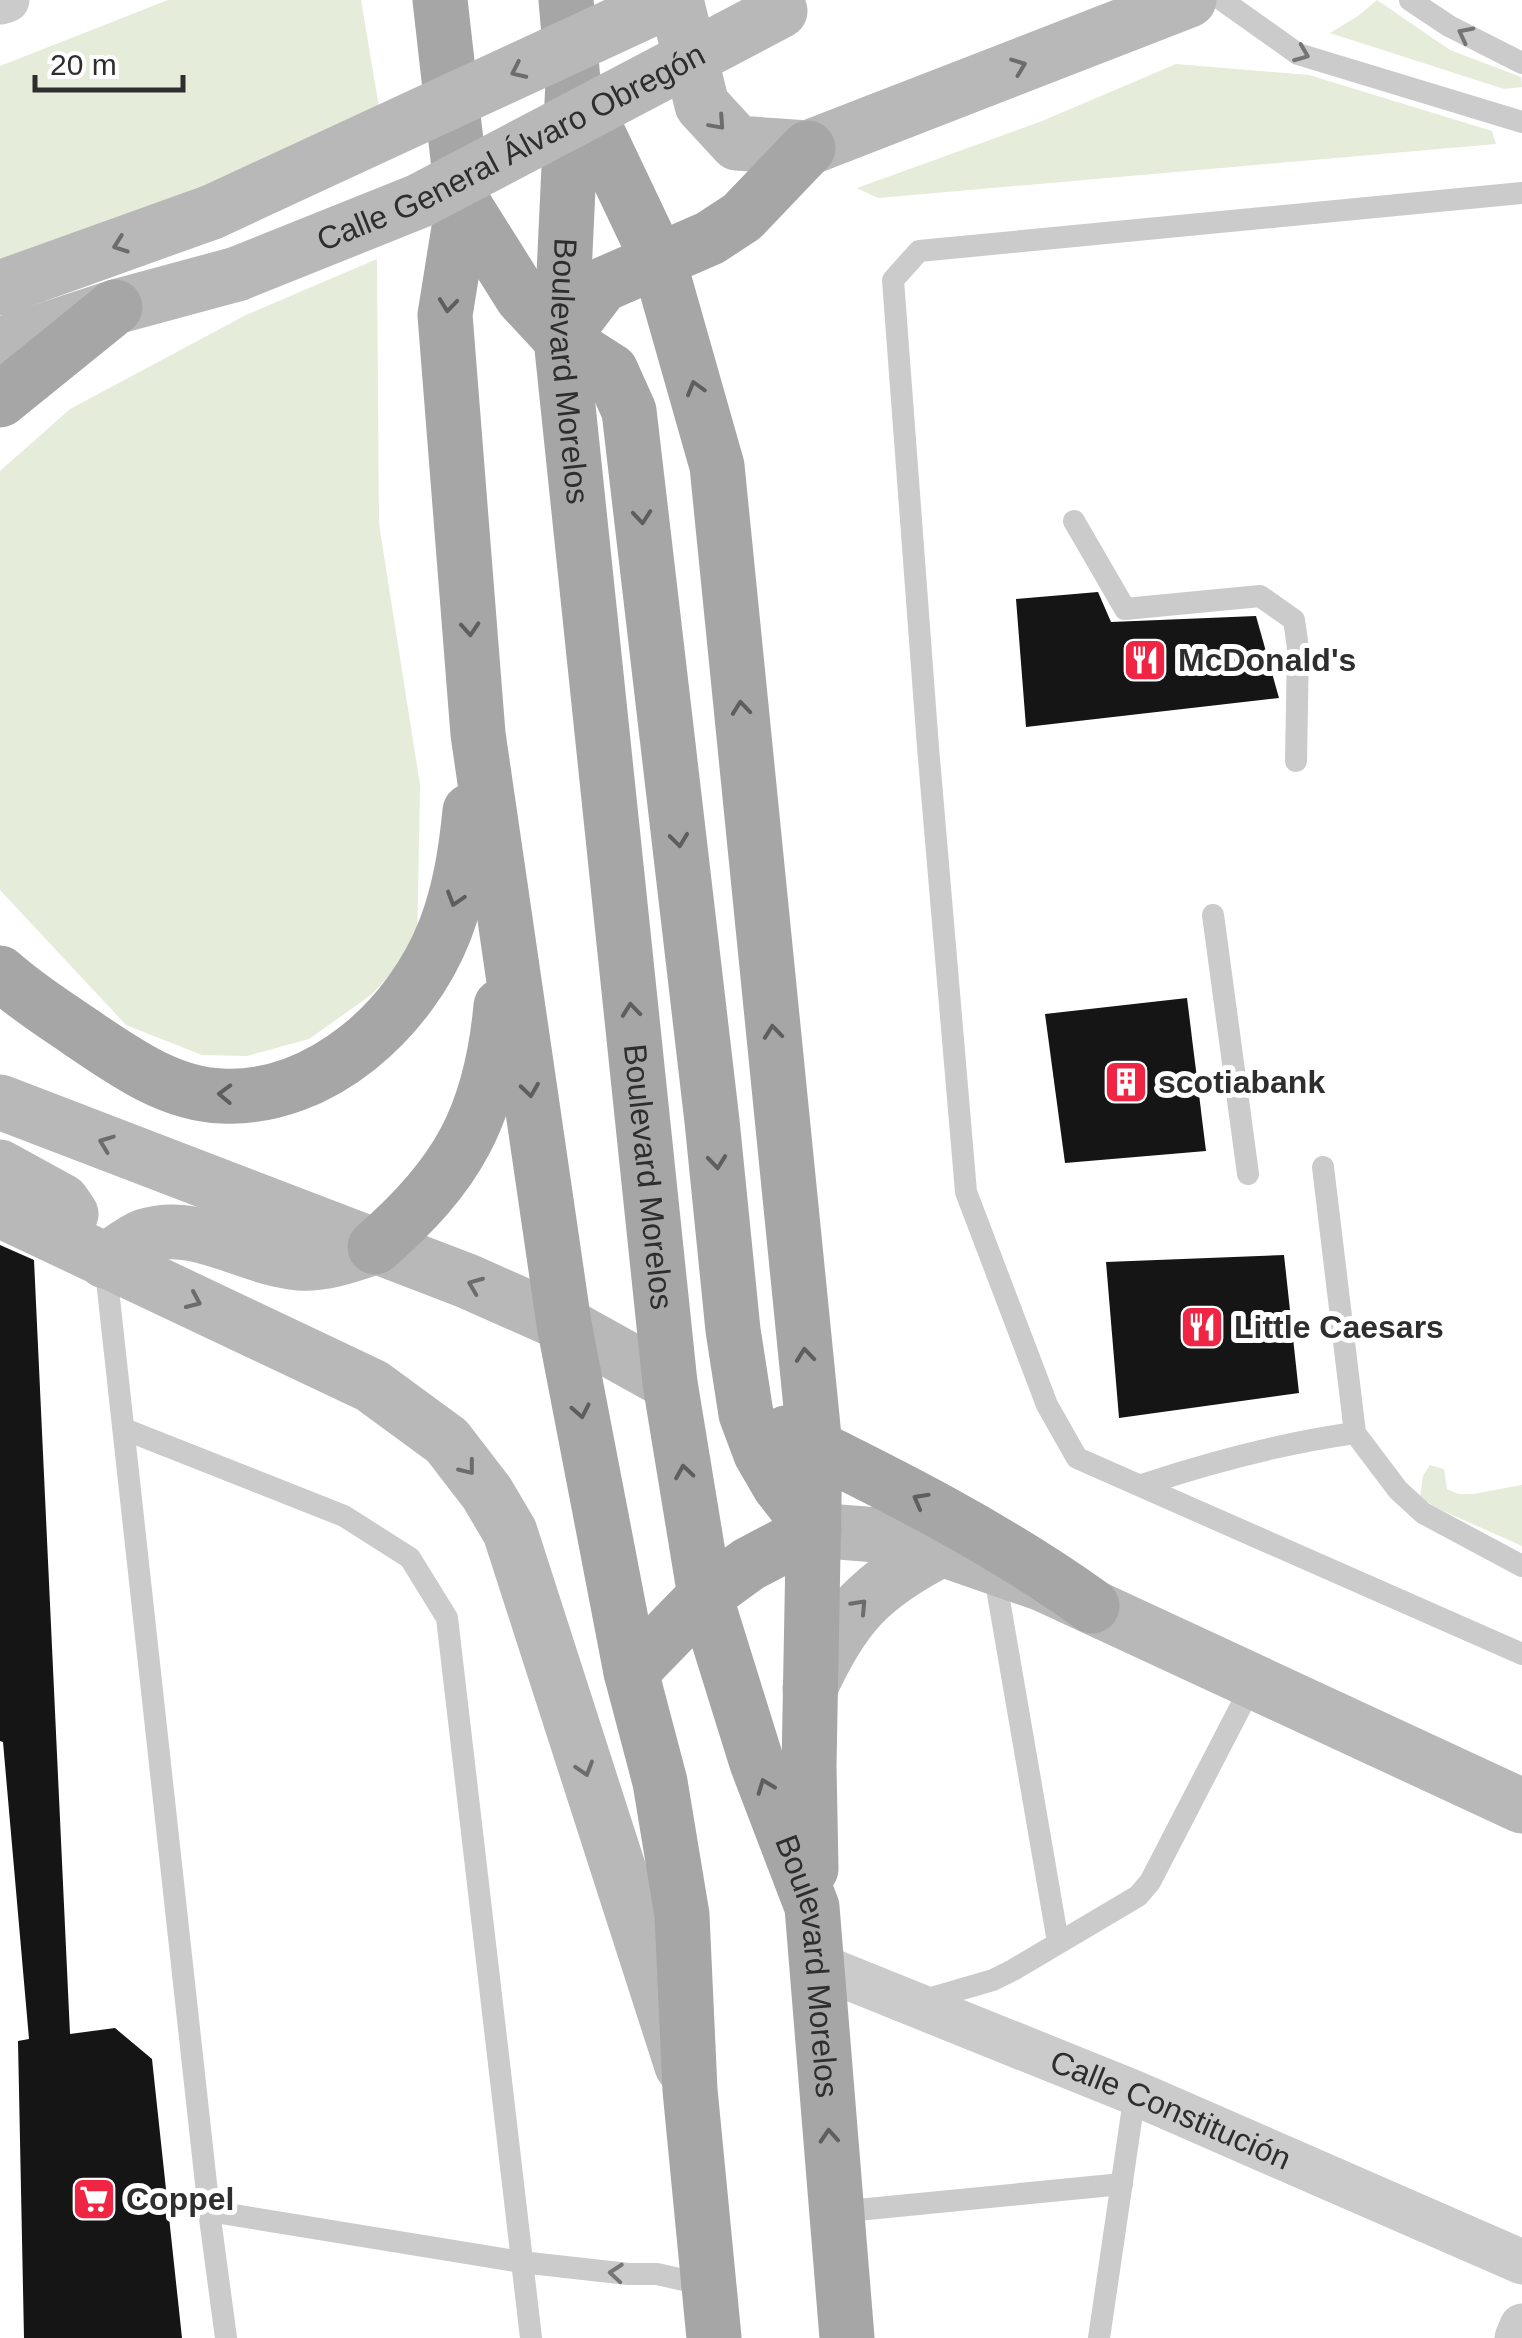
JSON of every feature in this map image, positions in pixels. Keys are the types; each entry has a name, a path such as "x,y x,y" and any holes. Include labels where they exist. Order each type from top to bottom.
{"main road":[{"path":"440,0 463,203 445,315 478,734 564,1324 631,1672 660,1782 682,1915 690,2090 712,2312"},
{"name":"Boulevard Morelos","path":"566,0 573,82 561,339 670,1382 705,1596 757,1763 812,1907 847,2338"},
{"path":"673,0 702,105 737,144 808,148 1189,0"},
{"name":"Calle General Álvaro Obregón","path":"0,288 212,212 673,0"},
{"name":"Calle General Álvaro Obregón","path":"0,345 236,274 419,201 792,5"},
{"path":"573,82 658,262 718,466 814,1448 812,1907"},
{"path":"561,339 602,285 710,238 742,217 808,148"},
{"path":"463,203 522,297 561,339 611,371 628,411 733,1330 746,1414 761,1454 779,1486 814,1530"},
{"path":"0,400 116,308"},
{"path":"0,973 32,1002 109,1054 145,1074 188,1089 220,1096 269,1094 315,1077 380,1028 409,994 444,933 460,888 478,734"},
{"path":"105,1261 144,1236 168,1234 189,1234 298,1263 340,1258 375,1247 418,1210 452,1166 478,1116 500,1017 507,938"},
{"path":"0,1102 467,1281 564,1324 670,1382 746,1414 959,1522 1042,1570 1092,1606"},
{"path":"0,1167 62,1201 105,1261"},
{"path":"0,1210 372,1386 447,1441 487,1492 516,1549 690,2090"},
{"path":"631,1672 705,1596 750,1564 814,1530 890,1536 993,1566 1092,1606 1522,1806"},
{"path":"810,1688 830,1644 860,1604 898,1572 942,1549"}],"street":[{"name":"Calle Constitución","path":"817,1966 1135,2093 1522,2262"},
{"path":"1517,2338 1522,2326"}],"lane":[{"path":"1222,0 1298,54 1522,122"},
{"path":"1410,0 1449,26 1522,63"},
{"path":"1522,193 919,251 893,280 966,1192 1047,1405 1078,1458 1522,1654"},
{"path":"1074,521 1125,609 1260,596 1294,620 1298,648 1296,761"},
{"path":"1214,915 1248,1174"},
{"path":"1323,1167 1354,1433 1398,1490 1423,1513 1522,1566"},
{"path":"105,1261 226,2338"},
{"path":"124,1429 344,1516 410,1558 448,1618 531,2338"},
{"path":"1142,1485 1214,1461 1354,1433"},
{"path":"993,1566 1058,1942"},
{"path":"913,2004 993,1980 1138,1896 1150,1882 1254,1681"},
{"path":"1099,2338 1135,2093"},
{"path":"834,2212 1122,2184"},
{"path":"209,2211 521,2262 657,2274 712,2312"}],"green space":[{"path":"168,0 361,0 381,119 0,274 0,66"},
{"path":"1377,0 1450,50 1521,77 1522,87 1504,89 1330,33"},
{"path":"1176,64 1309,75 1492,131 1496,144 878,198 857,188 1042,121"},
{"path":"377,259 379,524 420,785 417,947 371,995 309,1039 247,1056 202,1055 126,1025 0,890 0,471 70,409 246,315"},
{"path":"1430,1465 1444,1469 1447,1489 1458,1494 1522,1485 1522,1546 1420,1497 1423,1476"}],"building":[{"name":"McDonald's","path":"1098,592 1111,622 1256,616 1279,698 1026,727 1016,599"},
{"name":"scotiabank","path":"1187,998 1206,1151 1065,1163 1045,1014"},
{"path":"0,1245 34,1260 70,2034 115,2028 152,2059 182,2338 24,2338 18,2041 29,2039 0,1741"},
{"name":"Little Caesars","path":"1284,1255 1299,1393 1119,1418 1106,1262"}],"place":[{"name":"McDonald's","path":"1145,660"},
{"name":"scotiabank","path":"1126,1082"},
{"name":"Little Caesars","path":"1202,1327"},
{"name":"Coppel","path":"94,2199"}]}
